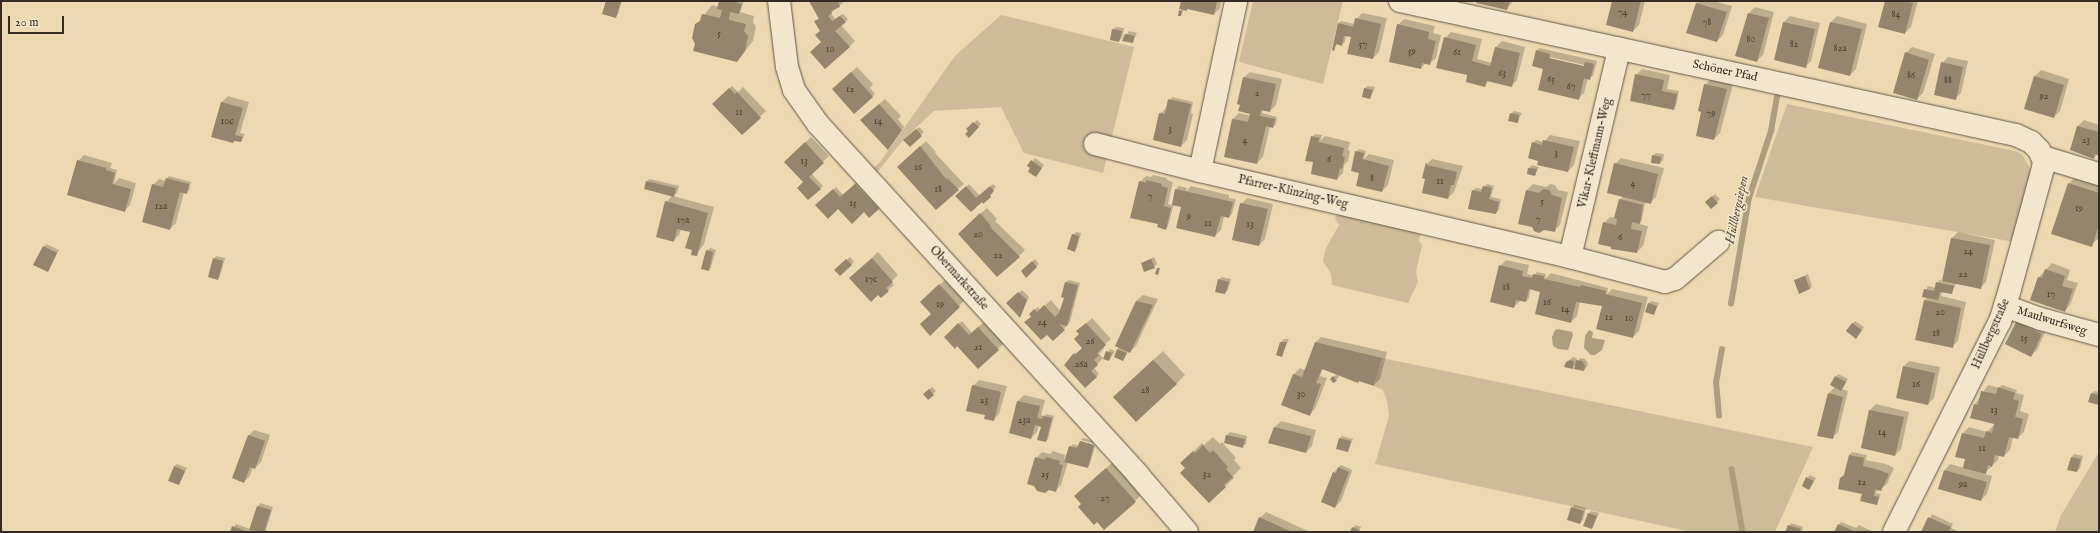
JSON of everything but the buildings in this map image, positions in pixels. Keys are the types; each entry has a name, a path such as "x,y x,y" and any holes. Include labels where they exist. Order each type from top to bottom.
{"street":[{"name":"Obermarkstraße","path":"779,1 787,67 794,90 818,124 1133,469 1187,532"},
{"path":"1200,171 1236,1"},
{"name":"Schöner Pfad","path":"1400,1 1801,87 2016,135 2031,142 2039,150 2043,157"},
{"name":"Vikar-Kleffmann-Weg","path":"1570,257 1619,49"},
{"name":"Pfarrer-Klinzing-Weg","path":"1095,144 1200,171 1570,257"},
{"path":"2043,157 2099,174"},
{"name":"Hüllbergstraße","path":"1894,532 1989,344 2005,306 2043,168 2043,157"},
{"path":"1570,257 1665,282 1675,279 1718,242"},
{"name":"Maulwurfsweg","path":"2005,306 2041,319 2099,335"}],"shaded area":[{"path":"1253,1 1343,1 1323,84 1239,62"},
{"path":"1001,15 1134,47 1103,173 1024,153 1001,107 934,111 903,140 876,174 871,170 880,162 955,56"},
{"path":"1787,104 2015,151 2022,154 2031,170 2015,242 1755,197"},
{"path":"1340,213 1422,227 1419,241 1422,245 1416,272 1418,282 1408,303 1332,285 1331,274 1323,261 1326,248 1339,225 1335,219"},
{"path":"1558,329 1572,332 1573,335 1568,350 1558,349 1553,346 1552,337 1555,330"},
{"path":"1589,330 1593,332 1592,338 1605,340 1602,350 1595,355 1591,355 1584,348 1585,336"},
{"path":"1382,358 1813,447 1775,532 1692,532 1375,464 1389,416 1387,401 1383,390 1374,386"},
{"path":"2099,452 2099,532 2055,532 2060,517"}],"waterway":[{"name":"Hüllbergsiepen","path":"1731,304 1749,198 1771,131 1777,98"},
{"name":"Hüllbergsiepen","path":"1719,416 1716,383 1722,350"},
{"name":"Hüllbergsiepen","path":"1732,469 1743,532"}]}
